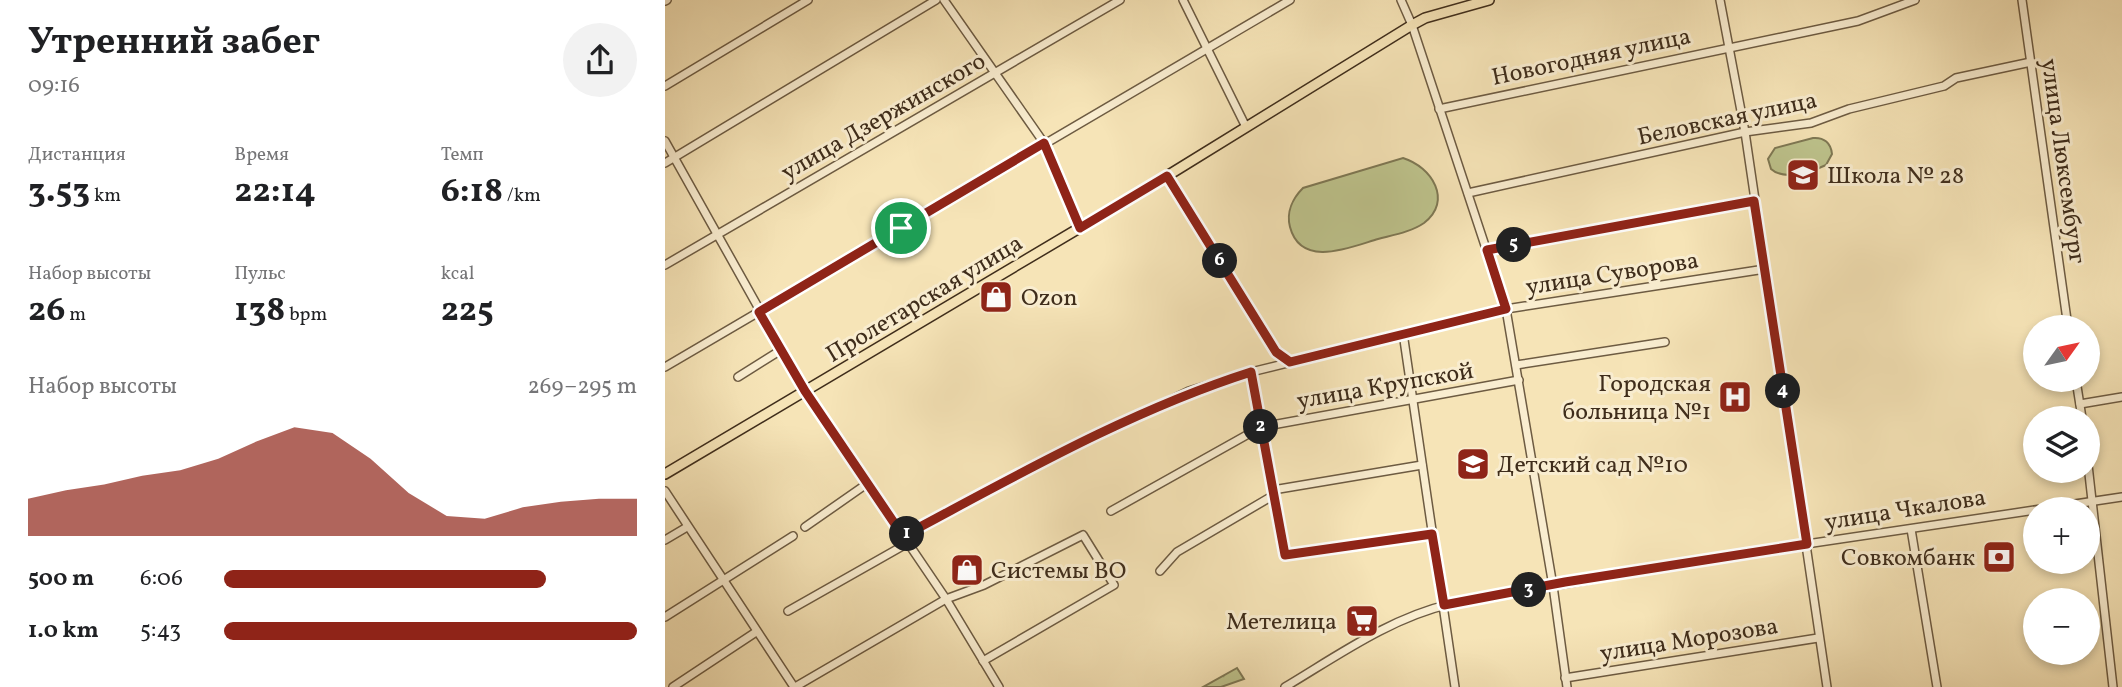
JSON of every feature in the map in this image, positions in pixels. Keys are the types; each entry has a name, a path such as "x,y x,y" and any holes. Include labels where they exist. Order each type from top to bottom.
{"main road":[{"name":"Пролетарская улица","path":"665,474 1167,176 1412,25 1425,18 1489,0"}],"street":[{"path":"665,86 808,0"},
{"path":"665,163 936,0"},
{"path":"944,0 1044,143 1080,228"},
{"name":"улица Дзержинского","path":"665,265 1120,0"},
{"path":"1183,0 1246,127"},
{"path":"665,367 1290,0"},
{"path":"1401,0 1412,25 1506,309 1553,586 1566,683"},
{"path":"1720,0 1745,132 1826,687"},
{"name":"Новогодняя улица","path":"1439,109 1728,46 1858,21 1915,0"},
{"name":"улица Люксембург","path":"2022,0 2066,315"},
{"name":"Беловская улица","path":"1468,193 1745,132 1811,123 1849,109 1944,86 1956,78 2031,62"},
{"path":"665,141 805,391 946,600 999,687"},
{"path":"1167,176 1276,352 1290,362"},
{"path":"1487,250 1754,201"},
{"name":"улица Суворова","path":"788,611 906,539 1031,468 1189,391 1251,372 1506,309 1765,269"},
{"path":"1403,333 1455,687"},
{"path":"1516,365 1665,342"},
{"path":"738,377 781,349"},
{"path":"1267,368 1276,352"},
{"path":"1251,372 1285,555 1432,534"},
{"name":"улица Крупской","path":"1111,511 1261,427 1413,402 1519,380"},
{"path":"2078,392 2080,404 2122,397"},
{"path":"1160,571 1177,552 1273,492 1422,465"},
{"path":"805,527 868,484"},
{"path":"665,491 794,687 946,600 984,585 1083,535 1114,585 983,661"},
{"name":"улица Чкалова","path":"2100,499 2122,497"},
{"name":"улица Чкалова","path":"1285,687 1386,628 1444,605 1565,582 2023,511"},
{"path":"665,540 687,527"},
{"path":"1910,528 1937,687"},
{"path":"665,617 793,536"},
{"path":"2100,571 2113,687"},
{"path":"673,687 757,632"},
{"name":"улица Морозова","path":"1566,683 1818,638"}],"green space":[{"path":"1813,138 1824,140 1830,147 1832,154 1826,165 1790,175 1776,173 1771,169 1768,159 1775,148"},
{"path":"1403,158 1423,169 1438,195 1433,214 1424,223 1402,233 1328,252 1305,248 1296,240 1290,227 1289,216 1293,201 1303,188"},
{"path":"1237,668 1244,679 1221,687 1203,687"}],"place":[{"name":"Школа № 28","path":"1803,175"},
{"name":"Ozon","path":"996,297"},
{"name":"Городская больница №1","path":"1735,397"},
{"name":"Детский сад №10","path":"1473,464"},
{"name":"Совкомбанк","path":"1999,557"},
{"name":"Системы ВО","path":"967,570"},
{"name":"Метелица","path":"1362,621"}],"route":[{"path":"1044,143 1080,228 1167,176 1276,352 1290,362 1506,309 1487,250 1754,201 1807,544 1565,582 1444,605 1432,534 1285,555 1251,372 1189,391 1140,414 903,536 805,391 759,312 901,228 1044,143"}]}
